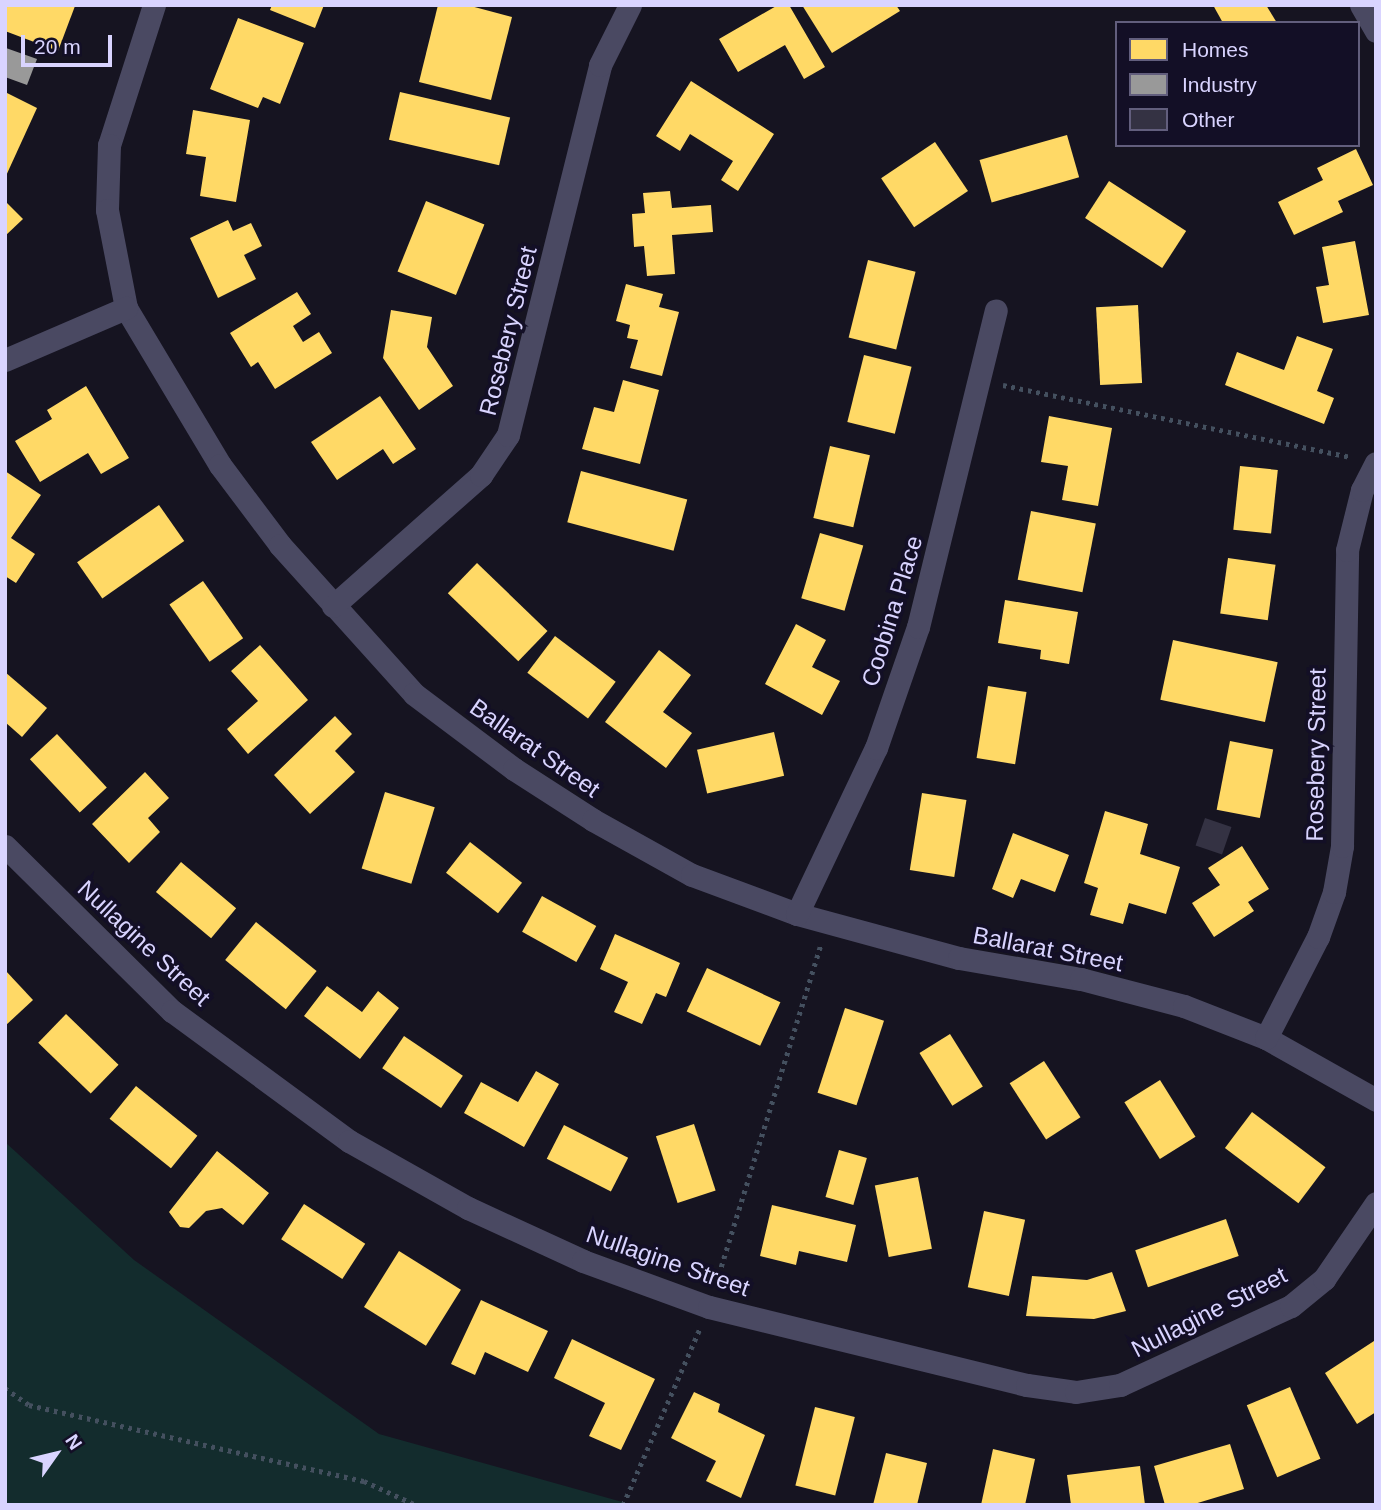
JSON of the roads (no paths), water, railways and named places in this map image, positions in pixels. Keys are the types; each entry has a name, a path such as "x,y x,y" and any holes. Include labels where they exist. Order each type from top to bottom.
{"street":[{"name":"Ballarat Street","path":"154,5 109,145 107,210 126,308 220,465 332,606 414,694 514,769 593,820 692,875 797,914 958,958 1081,979 1184,1006 1266,1038 1376,1100"},
{"name":"Rosebery Street","path":"332,606 481,475 508,435 600,65 630,5"},
{"path":"1361,5 1376,31"},
{"path":"5,360 126,308"},
{"name":"Coobina Place","path":"797,914 876,748 918,627 982,381 996,310"},
{"name":"Rosebery Street","path":"1266,1038 1318,937 1334,892 1342,846 1347,550 1369,461"},
{"name":"Nullagine Street","path":"5,846 172,1011 349,1141 468,1208 526,1235 583,1261 709,1307 1027,1385 1076,1392 1120,1385 1291,1306 1324,1279 1376,1203"}]}
